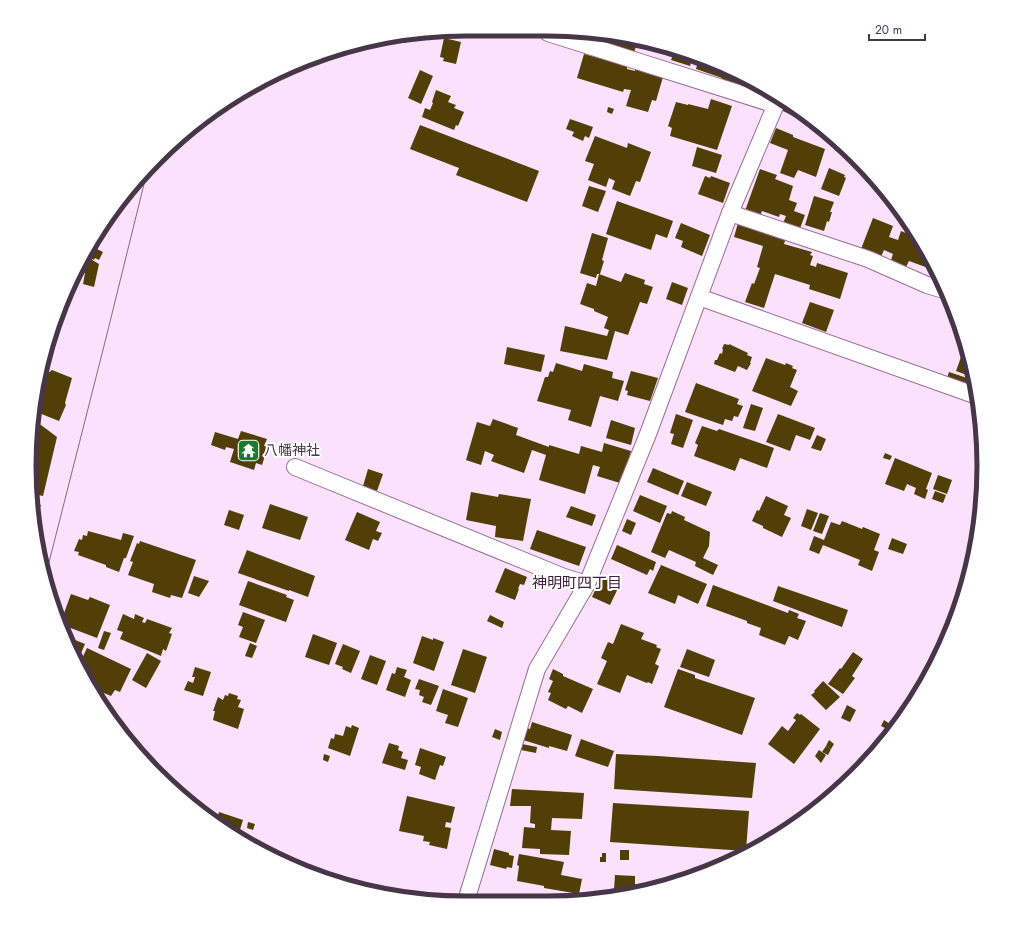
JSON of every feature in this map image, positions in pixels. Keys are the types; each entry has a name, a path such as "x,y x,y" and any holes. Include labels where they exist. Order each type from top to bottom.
{"street":[{"path":"560,36 770,99"},
{"path":"468,896 537,669 587,584 648,434 730,213 777,103"},
{"path":"730,213 868,258 927,285 938,288"},
{"path":"699,296 971,394"},
{"path":"295,467 564,577 587,584"}],"building":[{"path":"444,38 461,42 456,64 443,61 444,58 440,57"},
{"path":"407,40 406,43 399,42"},
{"path":"607,41 636,45 634,53 606,45"},
{"path":"584,54 627,66 627,69 635,71 635,69 663,77 656,101 652,100 648,112 626,106 631,90 624,89 623,92 577,78"},
{"path":"673,55 691,61 690,66 671,60"},
{"path":"697,64 712,69 747,86 746,89 721,81 722,78 696,69"},
{"path":"420,70 433,76 421,104 408,98"},
{"path":"436,90 451,96 448,102 456,105 454,108 464,112 458,126 456,125 454,130 422,117 425,108 430,110"},
{"path":"711,99 732,106 717,150 670,136 672,128 668,126 676,102 708,109"},
{"path":"783,106 798,117 797,118 781,110"},
{"path":"608,107 614,109 612,114 607,112"},
{"path":"570,119 593,127 589,138 585,136 583,141 572,136 574,132 566,129"},
{"path":"420,125 539,171 527,202 456,175 459,168 410,149"},
{"path":"776,128 793,135 793,137 825,149 816,177 798,170 794,178 780,173 788,150 770,143"},
{"path":"595,136 627,148 628,143 651,152 640,182 636,181 630,196 612,189 615,181 609,178 606,187 588,180 594,164 585,161"},
{"path":"697,147 722,155 716,173 692,166"},
{"path":"829,168 845,175 844,177 846,178 839,196 821,189"},
{"path":"760,169 777,175 775,179 793,186 789,200 797,203 794,211 805,215 799,231 782,226 786,216 780,214 779,217 762,211 760,216 745,211"},
{"path":"705,176 710,178 711,176 730,183 723,203 698,194"},
{"path":"589,186 606,191 598,212 582,206"},
{"path":"814,196 834,202 830,212 832,212 829,222 827,221 824,231 805,225"},
{"path":"617,201 673,221 667,238 656,234 651,250 606,234"},
{"path":"873,218 893,226 889,237 898,240 901,231 909,234 929,268 909,261 906,267 891,260 893,254 884,250 880,259 861,249"},
{"path":"681,223 710,235 702,256 681,247 683,241 675,238"},
{"path":"738,223 786,238 784,244 812,252 810,255 813,256 810,265 816,267 817,263 848,273 840,299 809,289 810,285 775,274 764,308 745,302 752,283 754,284 760,268 757,267 763,246 734,237"},
{"path":"592,233 608,238 602,260 604,261 600,274 597,274 596,278 580,273"},
{"path":"96,248 103,252 99,260 95,258 94,260 90,258"},
{"path":"90,258 99,264 94,287 83,284 85,273 82,272"},
{"path":"625,273 645,280 644,284 653,287 647,304 640,302 628,335 615,331 607,360 560,351 565,326 607,336 609,330 604,328 608,317 594,311 594,309 580,304 587,283 596,286 599,274 621,282"},
{"path":"672,282 688,288 682,305 666,299"},
{"path":"810,302 834,310 826,332 802,323"},
{"path":"724,344 729,344 748,353 747,355 752,357 751,363 747,370 738,366 735,372 714,364 720,353 722,354"},
{"path":"507,347 545,355 541,372 504,364"},
{"path":"962,355 967,375 956,371"},
{"path":"766,358 785,365 786,363 793,366 792,368 797,370 790,387 798,391 791,406 752,391"},
{"path":"556,363 582,371 584,364 613,372 612,378 624,381 618,401 600,396 591,427 568,420 571,410 537,401 545,377 548,377 550,371 553,372"},
{"path":"52,370 72,378 65,403 66,405 59,421 40,413 44,382 47,374"},
{"path":"631,371 658,378 650,401 627,395 628,391 625,390"},
{"path":"949,372 968,378 970,390 946,381"},
{"path":"696,383 739,399 737,404 743,406 738,417 734,416 732,421 725,419 723,425 685,412"},
{"path":"751,404 763,408 755,431 743,428"},
{"path":"676,414 693,420 683,448 671,444 674,434 670,433"},
{"path":"778,414 815,428 810,440 796,435 790,451 766,442"},
{"path":"493,419 518,428 516,435 549,447 549,445 579,454 581,446 602,452 604,443 631,451 620,483 597,476 600,467 593,465 585,494 539,480 546,455 532,450 524,473 491,461 494,455 485,451 481,465 466,460 477,422 490,426"},
{"path":"611,420 635,428 631,445 606,438"},
{"path":"39,423 57,437 43,496 37,494 36,466"},
{"path":"702,426 717,431 719,429 774,448 767,468 740,458 735,471 694,456 698,445 695,443"},
{"path":"241,431 267,439 264,446 268,447 262,465 256,463 254,470 230,462 234,449 226,447 225,450 211,445 215,432 238,439"},
{"path":"817,435 826,439 821,451 811,448"},
{"path":"885,453 892,456 890,460 883,458"},
{"path":"895,458 932,473 926,489 928,490 925,499 914,494 916,488 907,484 904,491 885,484"},
{"path":"653,468 684,481 678,495 647,482"},
{"path":"368,469 383,474 377,491 363,486"},
{"path":"938,475 952,480 947,494 933,489"},
{"path":"687,482 712,492 706,506 681,496"},
{"path":"935,491 946,495 943,503 932,499"},
{"path":"471,492 498,497 499,494 531,499 523,541 495,537 496,526 466,520"},
{"path":"640,495 667,506 660,523 633,511"},
{"path":"766,496 788,506 784,515 791,518 782,537 752,521 757,510 759,511"},
{"path":"270,504 308,517 300,540 262,528"},
{"path":"571,506 596,515 592,526 566,517"},
{"path":"807,509 818,513 811,530 801,526"},
{"path":"229,510 244,515 239,530 224,525"},
{"path":"672,511 685,517 684,520 710,532 709,546 703,558 718,565 713,575 695,566 696,562 669,550 665,558 651,552 667,513 671,514"},
{"path":"357,512 380,522 376,531 382,533 378,541 373,539 369,550 345,540"},
{"path":"820,513 829,516 822,534 813,531"},
{"path":"627,519 636,523 631,535 622,531"},
{"path":"842,521 880,534 874,550 879,552 872,571 858,565 860,560 823,545 819,554 809,550 814,536 824,540 831,522 840,525"},
{"path":"537,530 586,547 579,566 530,549"},
{"path":"88,531 121,540 123,533 134,536 119,572 106,567 106,565 78,555 79,552 74,551 79,539 82,540 83,535 87,536"},
{"path":"892,538 907,544 903,554 888,549"},
{"path":"140,541 196,560 182,598 171,595 170,598 152,592 154,584 128,575 133,562 130,561 137,543 139,544"},
{"path":"617,545 656,562 653,571 650,569 647,575 611,559"},
{"path":"247,550 315,576 308,597 238,573"},
{"path":"661,565 707,584 698,604 678,595 675,604 648,593"},
{"path":"505,568 527,577 524,585 520,584 515,600 495,592"},
{"path":"602,575 621,582 610,605 592,597"},
{"path":"194,576 209,581 199,597 188,593"},
{"path":"248,581 287,595 286,597 294,600 286,622 239,605"},
{"path":"713,585 788,613 789,610 799,614 797,618 806,621 798,640 789,636 785,645 759,635 761,628 747,623 747,621 706,606"},
{"path":"778,586 848,610 842,627 773,601"},
{"path":"71,594 88,600 90,597 110,605 97,638 67,627 63,615"},
{"path":"243,612 265,620 256,643 239,637 243,627 238,625"},
{"path":"123,614 134,619 135,614 144,618 142,622 145,623 147,619 172,628 169,633 172,634 166,651 163,649 161,656 120,639 123,632 117,630"},
{"path":"490,615 504,622 502,628 487,621"},
{"path":"621,624 644,633 641,639 657,645 656,647 661,649 655,664 659,666 652,684 627,675 620,693 597,684 607,661 601,658 608,642 613,644"},
{"path":"104,631 111,633 104,650 98,648"},
{"path":"313,634 337,643 329,665 305,657"},
{"path":"422,636 444,642 434,671 413,663"},
{"path":"72,639 85,644 80,656"},
{"path":"250,643 257,646 252,658 245,656"},
{"path":"343,644 360,651 351,673 342,669 343,667 335,664"},
{"path":"87,648 131,669 120,692 115,690 111,696 100,691 82,659"},
{"path":"463,649 487,657 475,693 451,685"},
{"path":"687,649 715,660 709,677 680,667"},
{"path":"853,652 863,659 852,676 855,678 843,694 828,684"},
{"path":"147,653 161,661 146,688 132,680"},
{"path":"370,655 386,661 377,685 361,679"},
{"path":"195,667 211,672 203,696 184,690 188,681 193,683 195,677 192,677"},
{"path":"397,667 407,670 404,677 411,680 405,697 386,690 392,673 395,674"},
{"path":"553,669 563,674 563,676 593,689 582,713 568,706 566,709 548,700 551,693 548,692 553,681 549,679"},
{"path":"678,669 695,675 695,678 755,698 742,735 664,707"},
{"path":"419,679 439,686 431,705 422,702 424,697 419,695 420,690 415,689"},
{"path":"823,681 840,697 826,710 811,695"},
{"path":"443,689 468,698 458,727 445,723 448,715 436,711"},
{"path":"229,693 238,696 237,699 241,700 238,707 244,709 238,729 213,720 215,711 213,711 218,697 223,700 225,695 228,696"},
{"path":"847,705 856,710 850,722 841,718"},
{"path":"797,713 800,715 801,714 820,729 794,764 768,744 782,726 788,731 796,720 793,718"},
{"path":"884,720 890,724 887,729 881,726"},
{"path":"532,722 572,735 567,751 549,746 549,748 523,740 527,728 530,729"},
{"path":"352,725 359,728 350,756 328,748 331,738 334,739 335,734 343,736 346,726 351,728"},
{"path":"495,729 502,732 500,740 492,737"},
{"path":"581,739 614,751 608,767 575,756"},
{"path":"829,740 834,744 831,749 826,746"},
{"path":"389,743 399,746 398,750 403,752 401,758 408,760 405,770 382,763"},
{"path":"522,744 537,747 536,753 521,750"},
{"path":"826,746 831,749 828,755 822,752"},
{"path":"420,748 446,757 443,766 440,765 435,780 419,774 421,767 415,765"},
{"path":"819,750 826,755 821,763 815,756"},
{"path":"324,754 330,756 328,762 323,760"},
{"path":"616,754 756,763 752,798 614,789"},
{"path":"512,789 584,793 582,819 552,818 551,830 571,831 569,855 540,854 540,849 522,848 524,827 535,828 535,824 530,823 531,806 510,806"},
{"path":"407,796 455,807 451,823 446,822 445,827 451,828 447,849 429,845 430,842 423,841 424,836 399,831"},
{"path":"613,803 749,811 746,847 740,851 610,842"},
{"path":"219,812 243,820 239,831 227,824 218,817"},
{"path":"248,822 255,824 253,830 247,828"},
{"path":"494,849 514,856 512,868 507,867 506,869 490,865"},
{"path":"620,850 629,850 629,860 620,860"},
{"path":"602,853 606,853 606,862 600,862"},
{"path":"519,854 564,862 561,875 582,879 579,894 544,888 544,886 517,881"},
{"path":"615,875 635,876 635,887 614,890"}],"tram line":[{"path":"48,566 145,180"}],"place":[{"name":"八幡神社","path":"248,450"}],"district":[{"name":"神明町四丁目","path":"577,583"}]}
